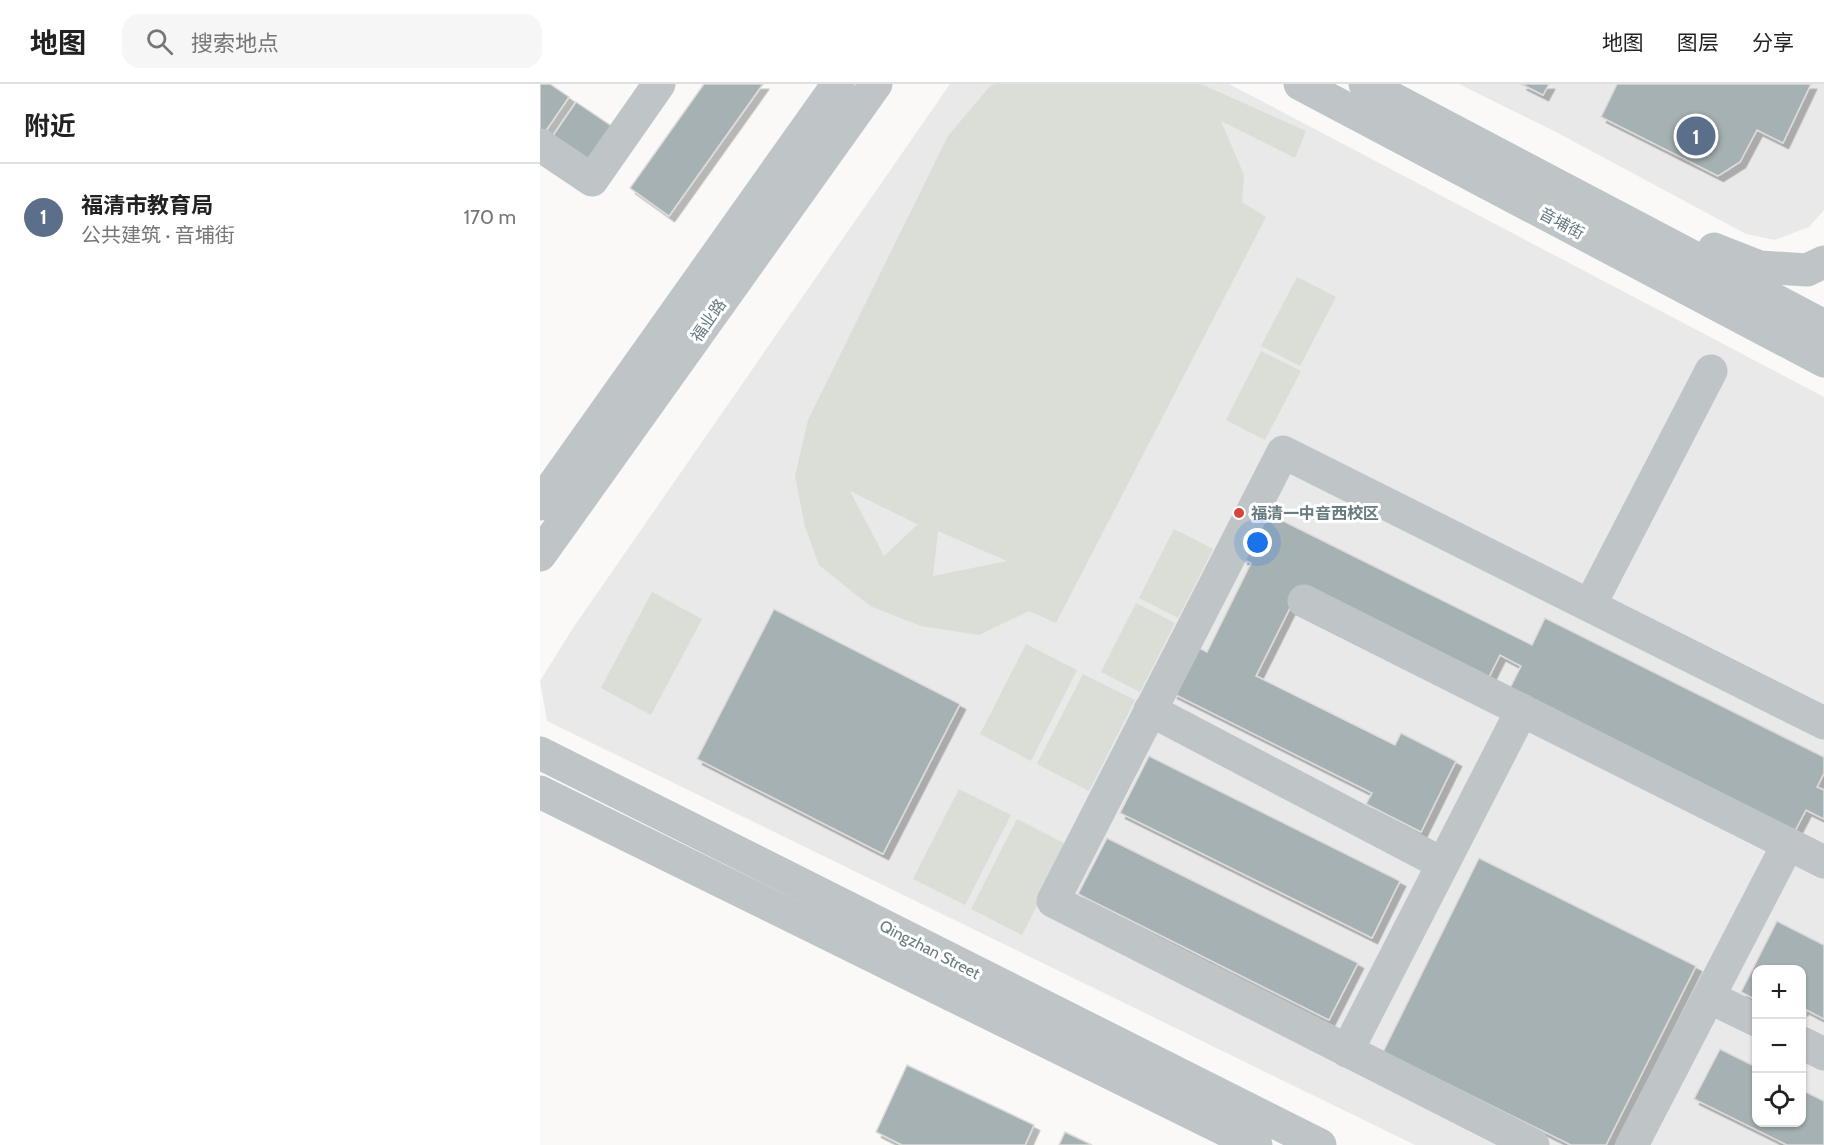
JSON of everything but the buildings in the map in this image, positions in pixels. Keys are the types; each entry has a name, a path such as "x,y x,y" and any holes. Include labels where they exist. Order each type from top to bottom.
{"street":[{"name":"福业路","path":"540,504 838,84"},
{"name":"福业路","path":"540,555 876,84"},
{"name":"音埔街","path":"1300,84 1824,361"},
{"name":"音埔街","path":"1365,84 1824,326"},
{"path":"1393,84 1719,251 1760,267 1807,270 1824,262"},
{"path":"540,145 592,180 645,89"},
{"path":"1736,281 1787,282 1824,279"},
{"path":"1590,605 1711,371"},
{"path":"1533,1145 1053,901 1284,452 1824,723"},
{"path":"1304,601 1824,862"},
{"path":"1150,710 1443,864"},
{"path":"1347,1050 1522,710"},
{"name":"Qingzhan Street","path":"544,752 1320,1145"},
{"name":"Qingzhan Street","path":"540,792 1256,1145"},
{"path":"1632,1145 1788,844"},
{"path":"1709,997 1754,1019"},
{"path":"1806,1044 1824,1054"}],"shaded area":[{"name":"福清一中音西校区","path":"950,84 1229,84 1824,397 1824,1145 1415,1145 547,721 540,681 573,628"},
{"path":"995,84 1201,84 1306,131 1295,158 1221,121 1244,175 1242,202 1266,217 1056,623 1029,611 979,635 921,626 870,606 819,565 805,527 795,476 808,420 948,136 990,86","holes":["850,491 917,524 918,524 884,556","938,531 1007,561 933,576"]},
{"path":"1459,84 1824,84 1824,210 1809,227 1775,240 1746,234 1556,132"},
{"path":"1297,277 1336,297 1300,366 1261,346"},
{"path":"1261,351 1301,371 1265,440 1226,420"},
{"path":"1174,529 1213,549 1178,618 1139,598"},
{"path":"652,592 702,619 651,715 601,688"},
{"path":"1136,603 1175,623 1140,692 1101,672"},
{"path":"1026,644 1077,670 1031,761 980,734"},
{"path":"1083,674 1135,700 1089,791 1037,764"},
{"path":"959,789 1011,815 965,905 913,879"},
{"path":"1017,819 1068,845 1022,935 971,909"}],"place":[{"name":"福清市教育局","path":"1696,136"},
{"name":"福清一中音西校区","path":"1239,513"}]}
